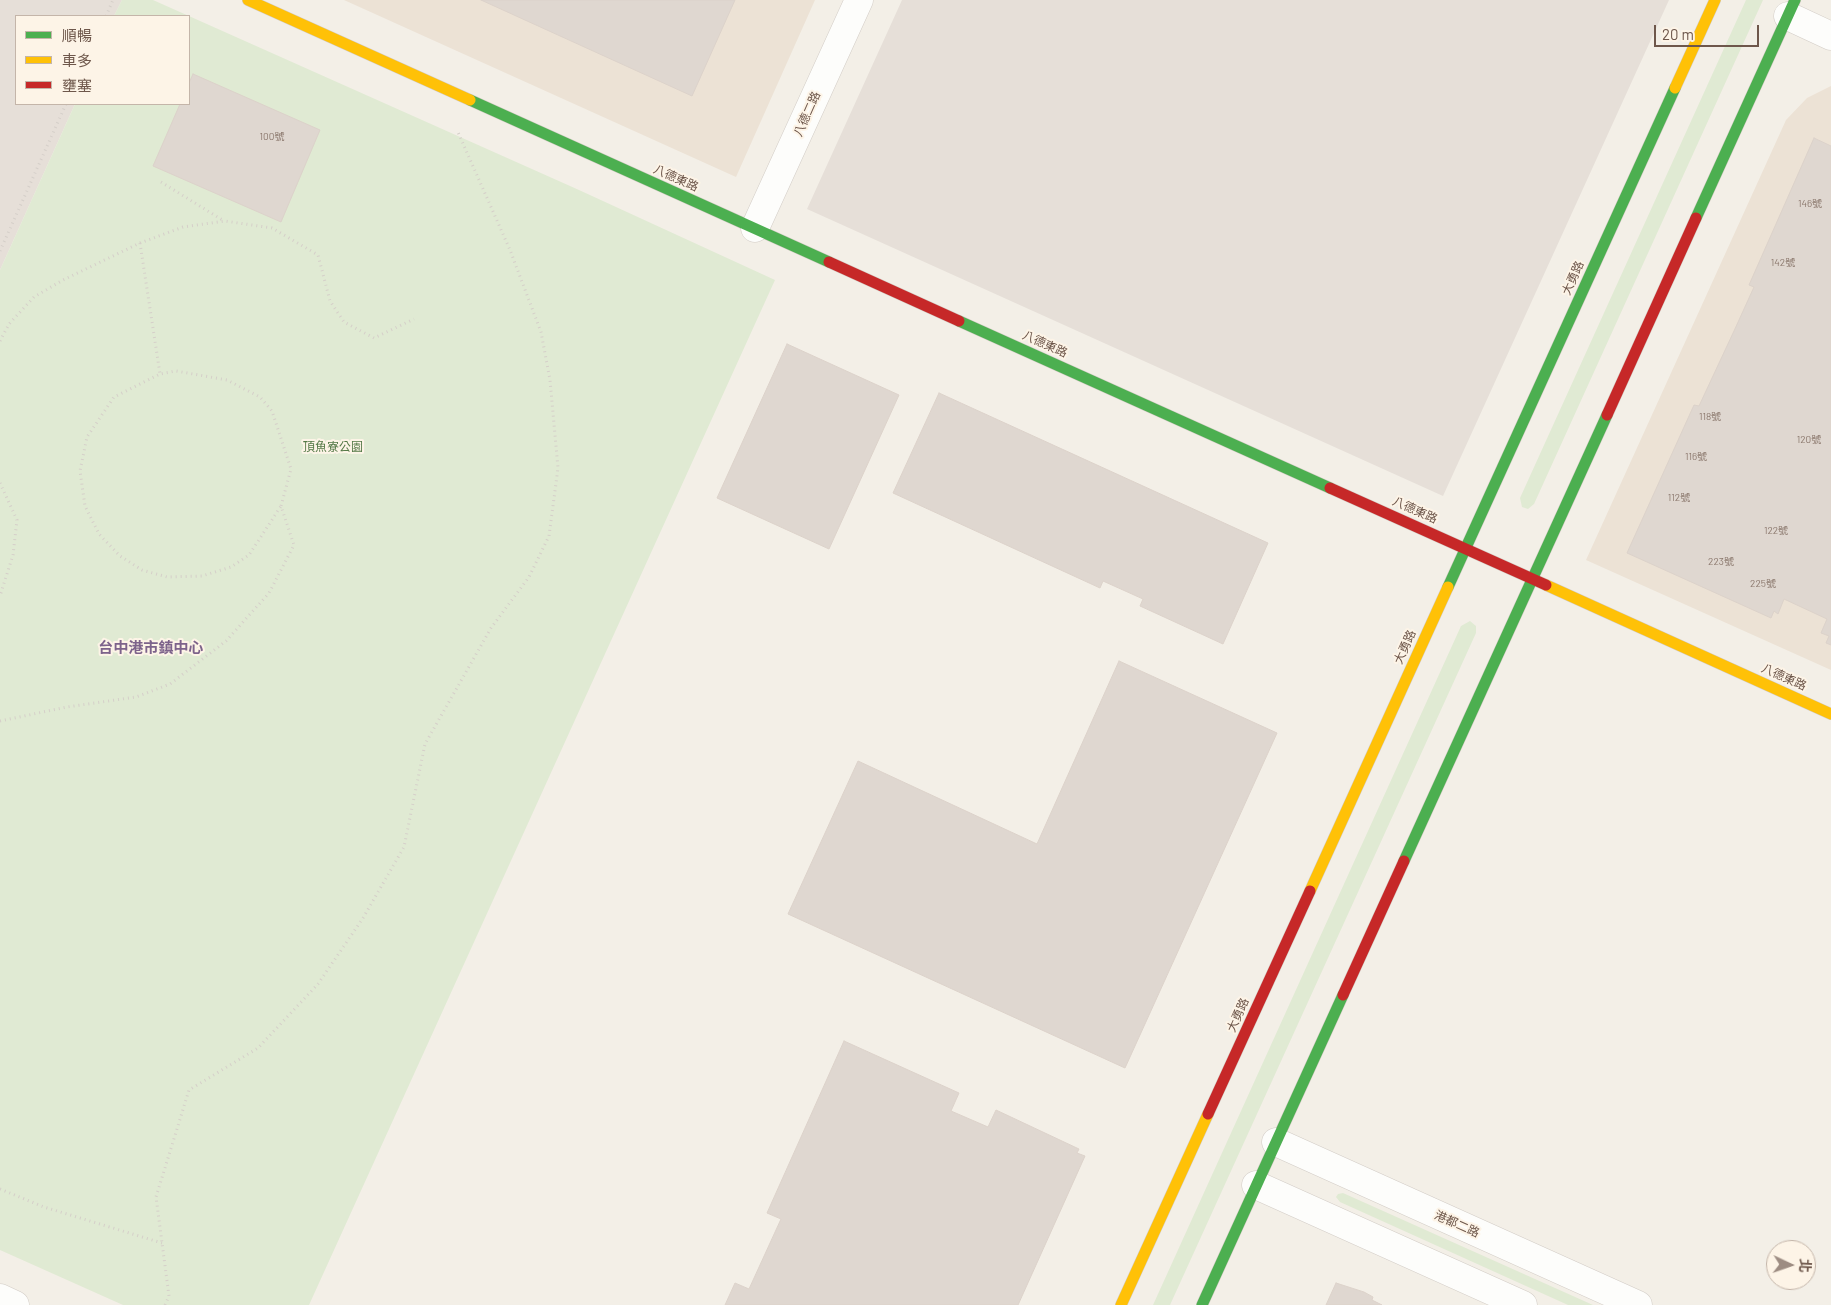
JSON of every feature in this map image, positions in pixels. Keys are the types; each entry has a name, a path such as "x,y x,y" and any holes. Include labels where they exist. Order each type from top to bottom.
{"street":[{"name":"八德東路","path":"248,0 1831,714"},
{"name":"八德二路","path":"755,228 859,0"},
{"name":"大勇路","path":"1121,1305 1714,0"},
{"path":"1202,1305 1791,8 1831,36"},
{"name":"港都二路","path":"1276,1142 1638,1305"},
{"path":"1256,1185 1523,1305"},
{"path":"0,1298 15,1305"}],"path":[{"path":"106,15 113,0"},
{"path":"0,251 66,105"},
{"path":"165,1305 169,1296 156,1196 189,1090 258,1048 318,984 363,918 404,847 425,744 491,628 529,576 549,536 558,468 550,380 541,332 510,250 456,126"},
{"path":"161,182 225,221"},
{"path":"0,341 10,324 34,297 64,280 140,243 183,228 225,221 272,228 318,255 330,301 344,322 374,338 414,319"},
{"path":"140,243 160,374"},
{"path":"176,371 226,380 260,397 272,411 292,469 282,506 249,555 231,567 202,576 168,577 142,570 120,556 99,534 85,506 80,470 87,437 114,397 160,374 176,371"},
{"path":"0,483 17,520 13,555 0,596"},
{"path":"0,721 67,707 136,698 170,684 226,641 269,593 294,545 282,506"},
{"path":"0,1189 44,1207 162,1243"}],"shaded area":[{"path":"0,0 122,0 114,15 15,15 15,105 75,105 0,270"},
{"path":"344,0 815,0 736,177"},
{"path":"902,0 1669,0 1443,496 807,209"},
{"path":"1831,86 1831,670 1586,560 1786,120 1807,98"}],"green space":[{"path":"122,0 153,0 187,15 114,15"},
{"path":"1746,0 1763,0 1534,504 1528,509 1522,507 1520,498"},
{"name":"頂魚寮公園","path":"190,16 579,190 775,280 309,1305 123,1305 0,1250 0,270 75,105 190,105"},
{"path":"1470,621 1476,626 1476,633 1170,1305 1153,1305 1461,626"},
{"path":"1343,1193 1593,1305 1568,1305 1340,1202 1336,1197 1338,1194"}],"building":[{"path":"481,0 735,0 692,96"},
{"path":"193,74 320,130 281,222 153,166 180,105 190,105 190,81"},
{"path":"1814,138 1831,146 1831,645 1826,643 1829,636 1821,633 1827,619 1784,599 1778,614 1774,611 1771,618 1627,553 1694,405 1699,406 1754,287 1749,285"},
{"path":"787,344 899,395 829,549 717,498"},
{"path":"939,393 1268,543 1223,644 1140,606 1143,599 1103,581 1100,588 893,493"},
{"path":"1119,661 1277,733 1125,1068 788,914 858,761 1037,844"},
{"path":"844,1041 959,1093 951,1111 988,1127 996,1110 1079,1149 1077,1153 1085,1156 1018,1305 725,1305 735,1283 749,1289 781,1219 767,1213"},
{"path":"1336,1283 1364,1292 1373,1297 1372,1300 1382,1305 1326,1305"}],"traffic: fast":[{"path":"1696,218 1795,0"},
{"path":"1448,587 1675,88"},
{"path":"470,100 829,262"},
{"path":"959,321 1330,488"},
{"path":"1404,861 1607,415"},
{"path":"1202,1305 1343,995"}],"traffic: slow":[{"path":"248,0 470,100"},
{"path":"1675,88 1715,0"},
{"path":"1546,585 1831,714"},
{"path":"1310,891 1448,587"},
{"path":"1121,1305 1208,1114"}],"traffic: jam":[{"path":"1607,415 1696,218"},
{"path":"829,262 959,321"},
{"path":"1330,488 1546,585"},
{"path":"1343,995 1404,861"},
{"path":"1208,1114 1310,891"}],"district":[{"name":"台中港市鎮中心","path":"151,648"}]}
